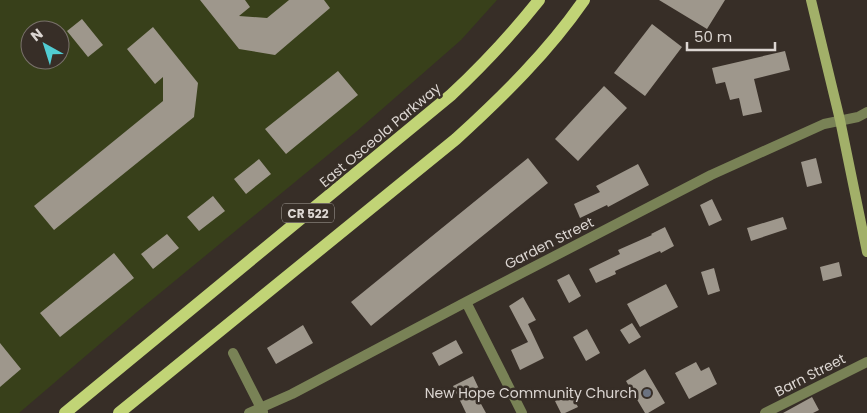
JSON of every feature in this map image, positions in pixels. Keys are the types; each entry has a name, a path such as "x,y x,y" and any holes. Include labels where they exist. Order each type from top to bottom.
{"main road":[{"name":"East Osceola Parkway","path":"65,413 451,95 488,60 539,0"},
{"name":"CR 522","path":"119,413 456,139 530,67 584,0"}],"street":[{"path":"811,0 840,120 867,252"},
{"name":"Garden Street","path":"249,413 262,410 711,175 824,124 858,117 867,112"},
{"path":"466,302 522,413"},
{"path":"233,353 262,410"},
{"name":"Barn Street","path":"765,413 867,362"}],"green space":[{"path":"0,0 497,0 461,40 357,131 137,312 19,413 0,413"}],"building":[{"path":"200,0 245,0 250,7 239,16 267,18 289,0 324,0 330,8 275,55 239,49"},
{"path":"659,0 725,0 707,29"},
{"path":"82,19 103,45 88,57 70,35 70,29"},
{"path":"652,24 682,47 645,96 614,73"},
{"path":"153,27 198,83 194,117 54,230 34,206 163,101 163,77 155,84 127,49"},
{"path":"785,51 790,70 754,79 762,112 743,116 739,98 730,100 725,82 716,84 712,68"},
{"path":"338,71 358,95 286,154 265,129"},
{"path":"604,86 627,108 578,161 555,139"},
{"path":"528,158 548,183 371,326 351,302"},
{"path":"816,158 822,183 807,187 801,162"},
{"path":"259,159 271,174 246,194 234,179"},
{"path":"638,164 649,185 608,207 607,205 580,218 574,204 600,192 596,186"},
{"path":"213,196 225,211 199,231 187,217"},
{"path":"712,199 722,220 709,226 700,205"},
{"path":"783,217 787,229 751,241 747,228"},
{"path":"665,227 674,246 615,271 616,274 596,283 589,269 620,254 618,250"},
{"path":"167,234 179,248 153,269 141,254"},
{"path":"114,253 134,278 60,337 40,313"},
{"path":"839,262 842,276 823,281 820,267"},
{"path":"714,268 720,291 708,295 701,272"},
{"path":"569,274 581,296 569,303 557,280"},
{"path":"666,284 678,307 640,327 627,304"},
{"path":"523,297 536,320 528,324 544,358 520,370 511,350 528,342 509,306"},
{"path":"632,323 641,337 629,344 620,330"},
{"path":"303,325 313,343 276,364 267,348"},
{"path":"587,329 600,353 586,361 573,337"},
{"path":"456,340 463,353 439,366 432,353"},
{"path":"0,343 21,369 0,387"},
{"path":"696,362 701,371 709,367 717,384 689,399 675,373"},
{"path":"645,369 665,403 648,413 645,413 626,381"},
{"path":"473,376 480,391 475,393 486,413 466,413 453,386"},
{"path":"571,393 578,407 561,413 555,401"},
{"path":"812,397 819,410 813,413 783,413"}],"place":[{"name":"New Hope Community Church","path":"647,393"}]}
